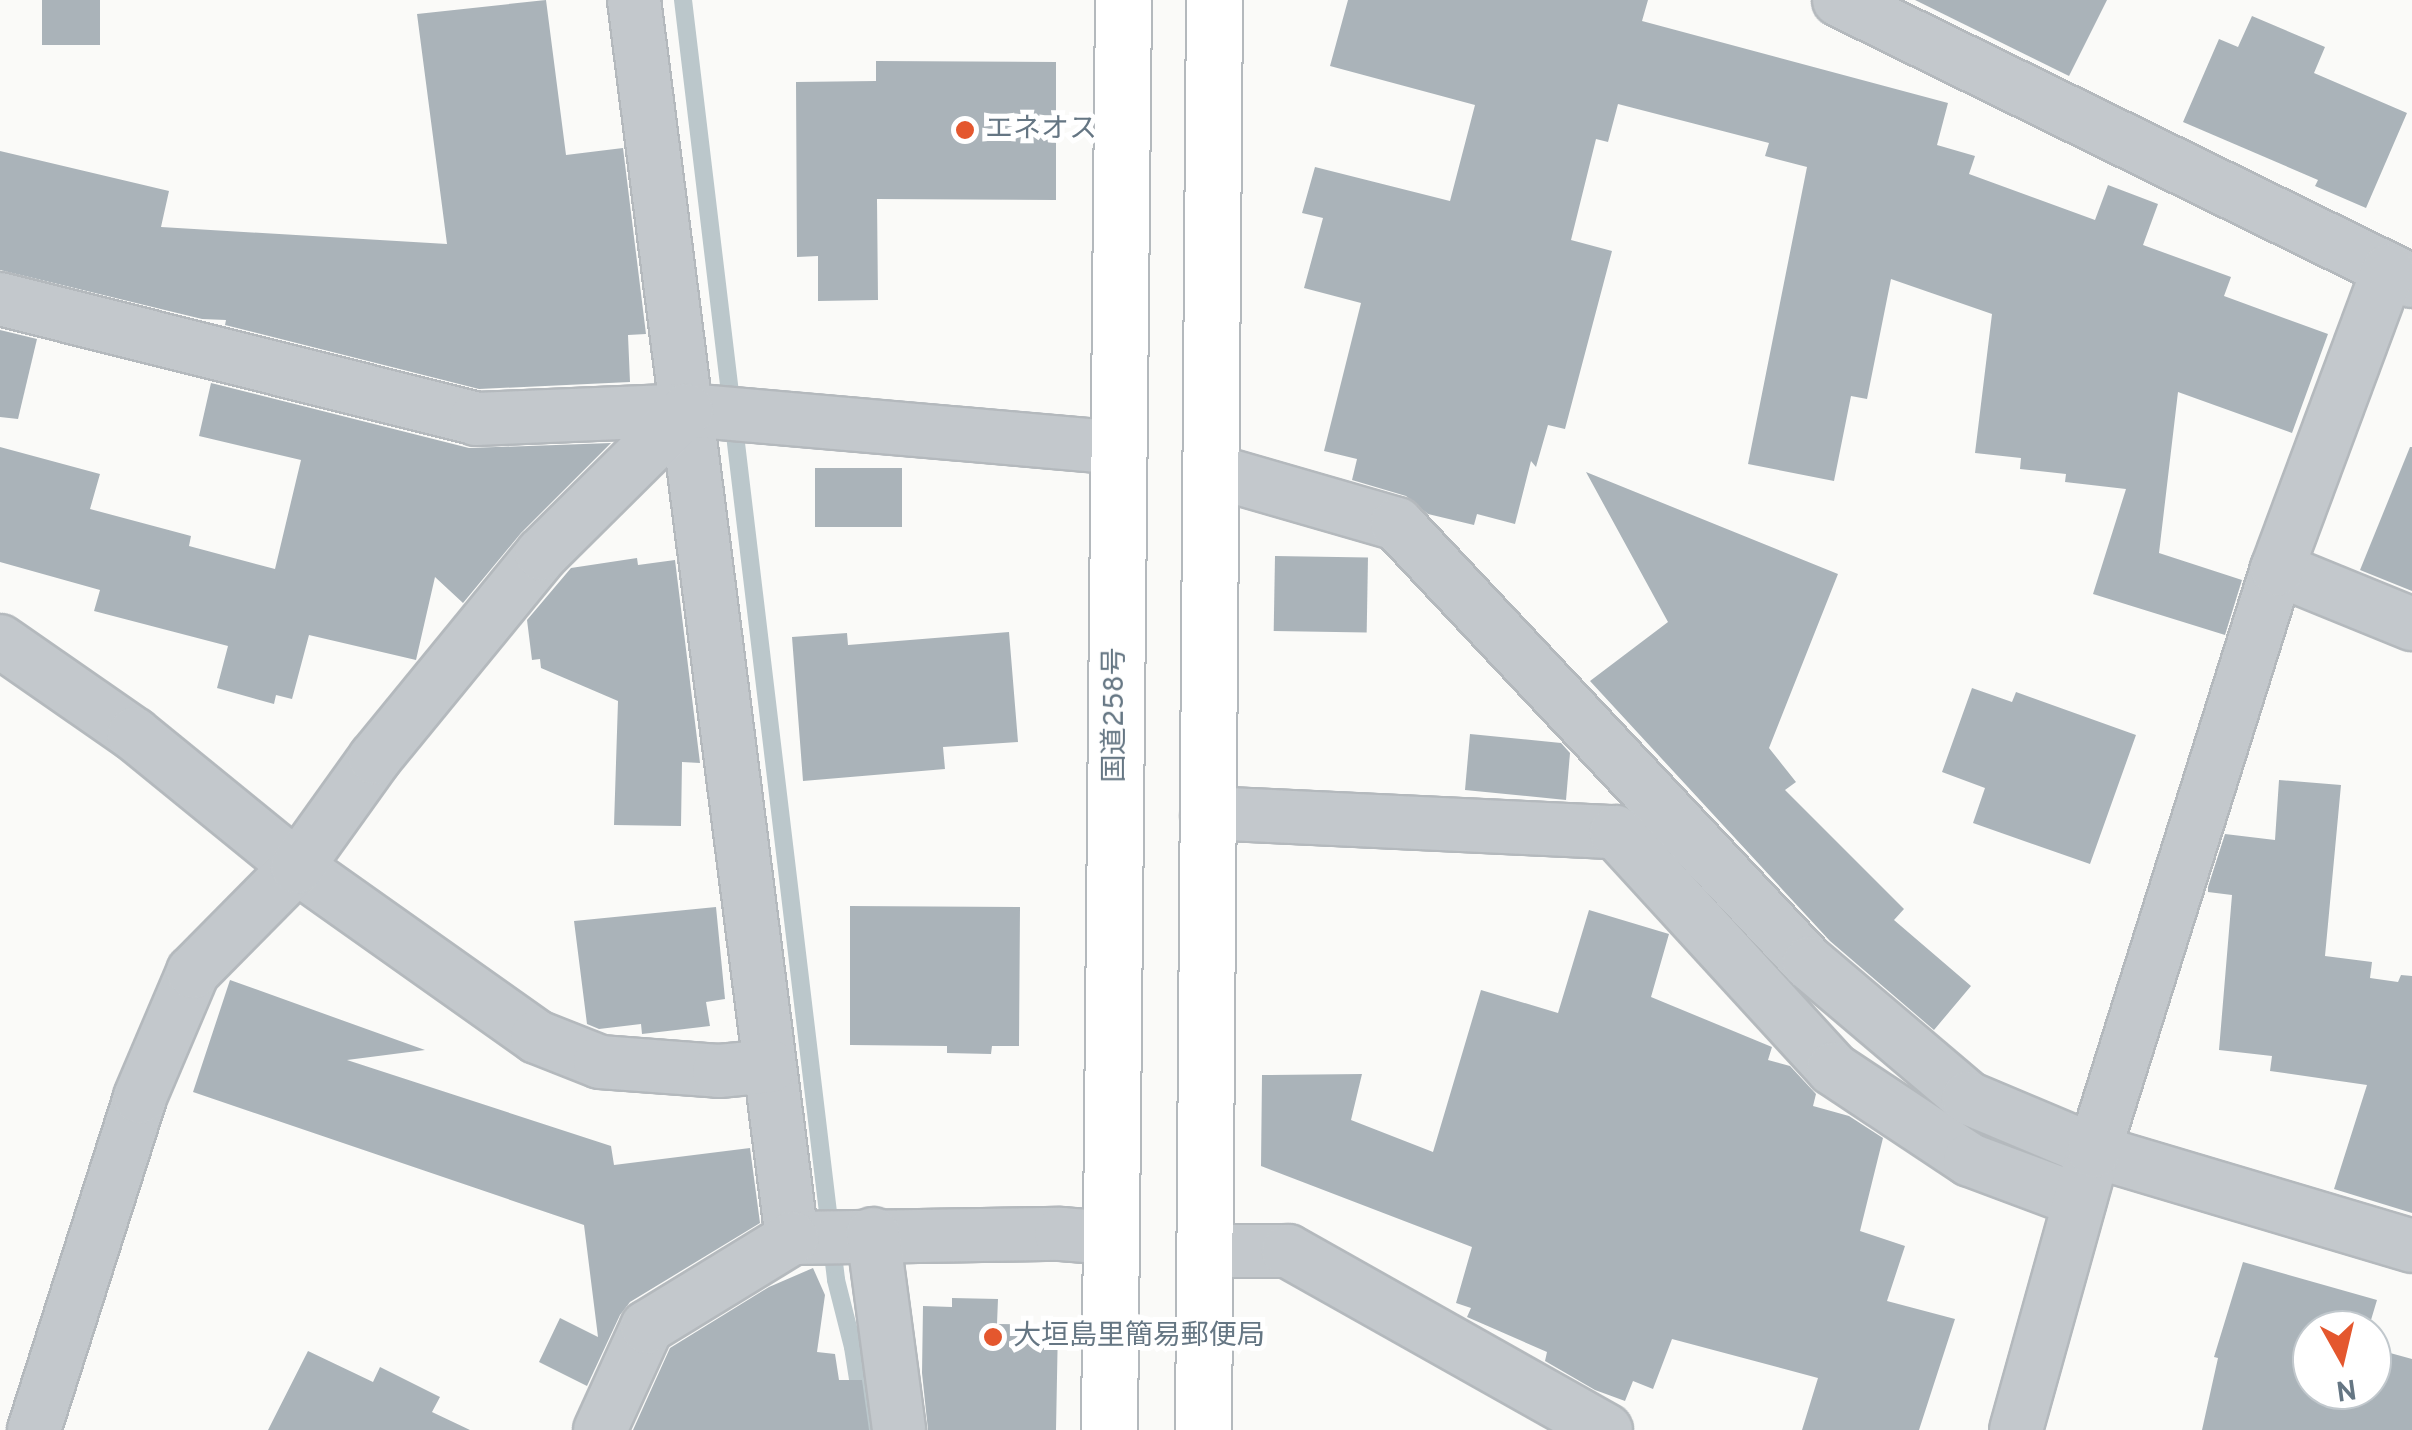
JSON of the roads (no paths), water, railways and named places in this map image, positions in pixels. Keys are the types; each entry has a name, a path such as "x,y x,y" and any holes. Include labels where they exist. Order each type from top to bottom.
{"highway":[{"name":"国道258号","path":"1109,1430 1122,0"},
{"path":"1202,1430 1214,0"}],"street":[{"path":"634,0 718,413 770,1066 900,1430"},
{"path":"1839,0 2400,276 2277,569 2094,1152 2016,1430"},
{"path":"0,299 476,418 718,413 1118,448"},
{"path":"34,1430 140,1098 192,972 297,867 375,758 542,554 718,413"},
{"path":"1210,470 1397,524 1809,964 1968,1098 2094,1152 2412,1246"},
{"path":"2277,569 2412,624"},
{"path":"0,641 134,734 297,867 537,1036 600,1062 719,1071 770,1066"},
{"path":"1207,813 1616,832 1832,1069 1970,1160 2080,1201"},
{"path":"600,1430 648,1327 831,1237 1111,1238"},
{"path":"1204,1251 1288,1251 1606,1430"}],"waterway":[{"path":"683,0 836,1280 853,1347 866,1430"}],"place":[{"name":"エネオス","path":"965,130"},
{"name":"大垣島里簡易郵便局","path":"993,1337"}]}
